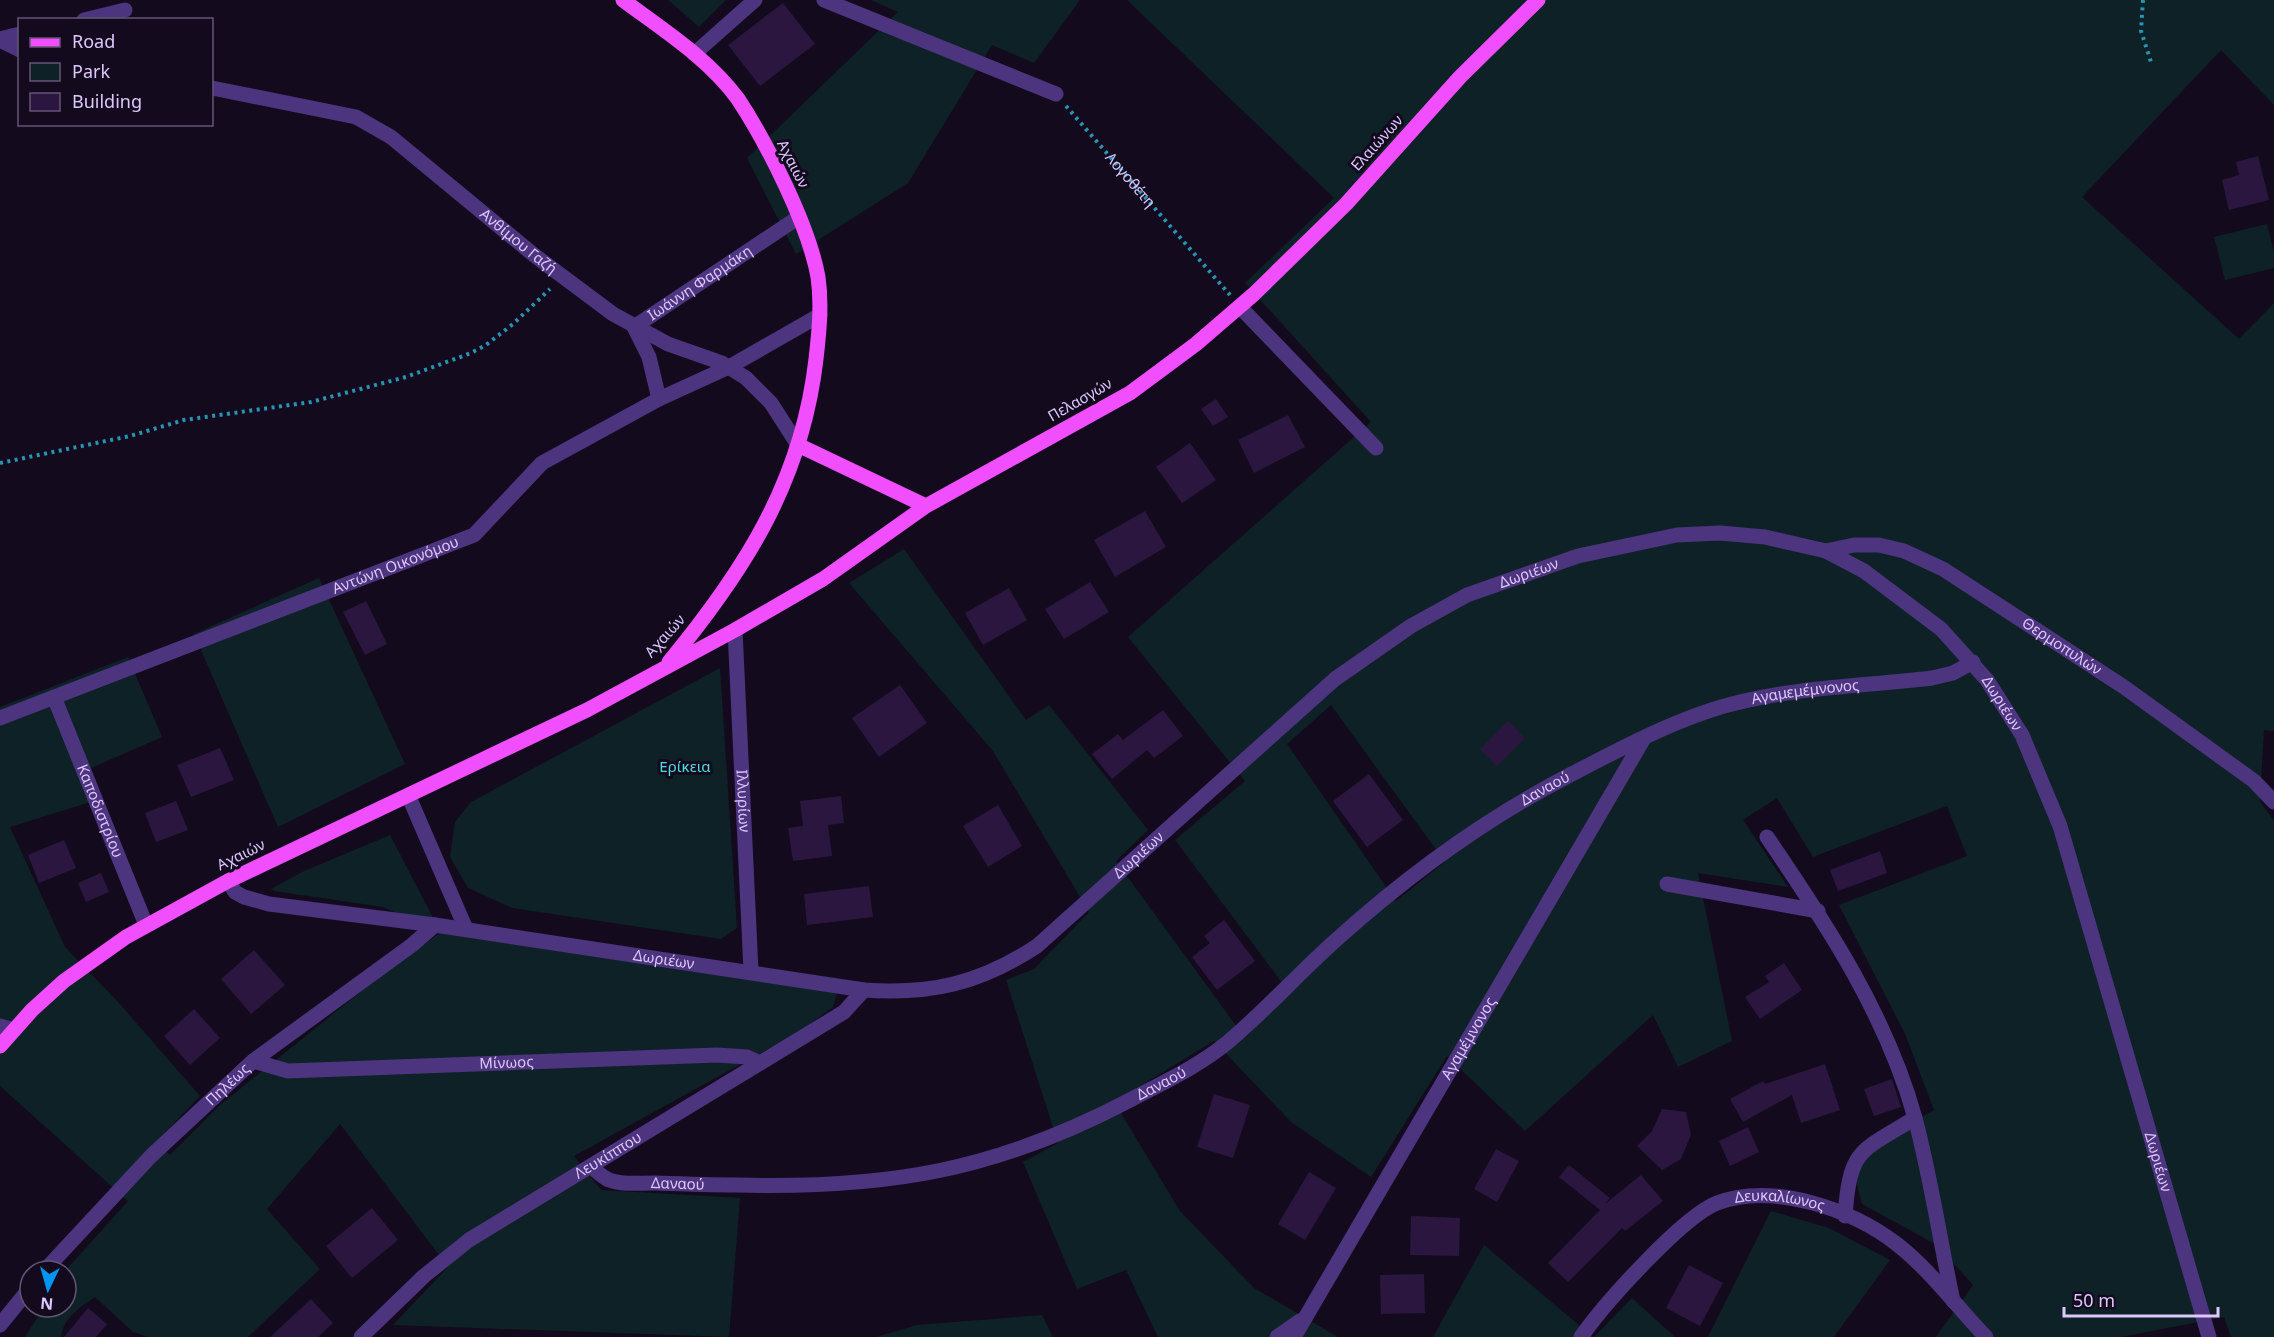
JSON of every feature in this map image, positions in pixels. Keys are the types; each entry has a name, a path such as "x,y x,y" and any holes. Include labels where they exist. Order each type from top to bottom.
{"main road":[{"name":"Αχαιών","path":"0,1046 7,1028 87,962 146,925 228,881 409,797 587,710 663,669 725,591 754,545 777,501 798,445 814,377 820,315 814,258 799,217 738,99 694,54 639,6 622,0"},
{"name":"Ελαιώνων","path":"1240,307 1346,204 1460,77 1538,0"},
{"name":"Πελασγών","path":"663,669 823,579 926,506 1130,393 1196,344 1240,307"},
{"path":"798,445 926,506"}],"street":[{"path":"694,54 755,0"},
{"path":"824,0 1056,94"},
{"path":"92,18 126,10"},
{"path":"0,39 18,34"},
{"path":"0,39 18,49"},
{"name":"Ανθίμου Γαζή","path":"213,88 356,117 372,124 391,136 562,277 634,327 668,344 729,367 762,393 798,445"},
{"name":"Ιωάννη Φαρμάκη","path":"659,399 649,357 634,327 799,217"},
{"path":"1240,307 1376,448"},
{"name":"Αντώνη Οικονόμου","path":"0,718 474,535 542,463 659,399 729,367 820,315"},
{"name":"Δωριέων","path":"228,881 236,892 244,897 269,904 466,929 864,990 907,991 948,986 983,976 1018,958 1054,932 1335,679 1402,632 1467,595 1578,556 1677,535 1720,533 1765,537 1826,551 1864,571 1918,610 1973,662 2022,735 2053,808 2209,1337"},
{"name":"Θερμοπυλών","path":"1826,551 1854,545 1879,545 1904,551 1943,569 2124,687 2254,781 2274,802"},
{"name":"Ιλλυρίων","path":"735,630 751,971"},
{"name":"Αγαμεμέμνονος","path":"1643,740 1729,704 1766,697 1932,678 1953,673 1973,662"},
{"name":"Καποδιστρίου","path":"54,697 146,925"},
{"name":"Δαναού","path":"591,1166 600,1175 620,1182 743,1186 844,1184 922,1176 973,1164 1021,1149 1097,1117 1201,1061 1229,1041 1363,916 1439,857 1543,790 1643,740"},
{"name":"Αγαμέμνονος","path":"1294,1337 1302,1319 1643,740"},
{"path":"409,797 466,929"},
{"path":"1767,837 1818,910 1870,1004 1915,1118 1954,1304"},
{"path":"1667,884 1818,910"},
{"name":"Πηλέως","path":"55,1259 151,1156 252,1061 412,945 435,925"},
{"name":"Λευκίππου","path":"361,1337 452,1252 844,1012 864,990"},
{"name":"Μίνωος","path":"252,1061 288,1071 717,1054 747,1057 760,1063"},
{"path":"1845,1216 1847,1183 1857,1158 1863,1150 1915,1118"},
{"name":"Δευκαλίωνος","path":"1581,1337 1633,1278 1693,1217 1717,1203 1744,1197 1777,1196 1812,1203 1845,1216 1897,1244 1919,1264 1986,1337"},
{"path":"0,1325 18,1303"},
{"path":"1277,1337 1302,1319"}],"path":[{"path":"2144,0 2141,31 2151,62"},
{"name":"Λογοθέτη","path":"1056,94 1240,307"},
{"path":"0,463 130,436 184,420 311,402 406,377 486,345 513,324 562,277"}],"green space":[{"path":"668,0 726,0 699,27"},
{"path":"871,0 1080,0 1034,63 992,45 908,183 796,254 747,158 898,12"},
{"path":"1127,0 2274,0 2274,105 2221,50 2082,197 2239,339 2274,303 2274,731 2264,730 2260,801 2274,821 2274,1337 2231,1337 2224,1317 2121,1337 1936,1337 1973,1285 1937,1245 1862,1204 1854,1174 1888,1137 1934,1110 1905,1034 1839,905 1967,856 1947,806 1813,857 1777,798 1743,820 1788,887 1698,873 1732,1041 1678,1067 1653,1015 1525,1131 1447,1056 1371,1177 1291,1122 1214,1041 1117,1100 1122,1115 1180,1211 1254,1288 1338,1337 1158,1337 1126,1270 1077,1289 1023,1162 1058,1143 1006,980 1034,969 1089,912 993,751 849,583 904,549 1026,720 1049,705 1148,830 1116,861 1245,1038 1289,992 1175,840 1245,781 1128,637 1371,422 1245,283 1334,198","holes":["1331,705 1445,862 1396,901 1287,744"]},
{"path":"2267,224 2274,252 2274,268 2225,280 2214,237"},
{"path":"319,578 405,764 278,827 194,634"},
{"path":"128,657 162,737 82,772 94,801 10,827 65,947 119,1003 200,1096 155,1143 170,1155 220,1105 379,977 440,933 383,907 271,889 302,872 390,835 441,933 837,993 833,1007 799,1032 574,1156 601,1190 740,1198 729,1337 393,1325 448,1267 340,1124 267,1209 320,1269 248,1337 148,1337 133,1332 95,1297 78,1309 78,1259 76,1259 128,1201 0,1086 0,707"},
{"name":"Ερίκεια","path":"720,668 737,928 721,939 512,908 468,888 450,857 455,822 471,802"},
{"path":"1771,1211 1829,1228 1890,1260 1834,1337 1708,1337"},
{"path":"1484,1245 1593,1337 1433,1337"},
{"path":"1632,1298 1675,1337 1594,1337"},
{"path":"1042,1315 1053,1337 876,1337 917,1325"},
{"path":"36,1319 68,1319 61,1337 25,1337"}],"building":[{"path":"783,3 815,44 760,86 728,45"},
{"path":"2258,156 2269,200 2229,210 2222,180 2239,175 2236,162"},
{"path":"1216,399 1228,417 1213,426 1201,409"},
{"path":"1288,415 1305,447 1254,473 1238,440"},
{"path":"1190,443 1216,480 1182,503 1156,467"},
{"path":"1145,511 1166,547 1115,577 1094,540"},
{"path":"1090,582 1109,612 1064,639 1045,609"},
{"path":"1009,588 1027,620 983,645 965,613"},
{"path":"366,601 387,644 365,655 343,612"},
{"path":"900,685 927,723 879,757 852,718"},
{"path":"1163,710 1183,736 1154,758 1147,750 1112,779 1092,754 1118,734 1123,740"},
{"path":"1508,721 1525,738 1497,766 1480,749"},
{"path":"220,748 234,780 191,797 177,765"},
{"path":"1369,774 1403,820 1367,847 1333,801"},
{"path":"841,796 844,823 828,825 832,856 793,861 788,828 803,826 800,801"},
{"path":"176,801 188,830 156,842 145,813"},
{"path":"998,805 1022,846 988,867 963,826"},
{"path":"64,840 76,868 39,883 28,855"},
{"path":"1880,851 1887,873 1838,891 1830,870"},
{"path":"101,873 109,892 86,902 78,883"},
{"path":"869,886 873,917 807,925 804,894"},
{"path":"1224,920 1255,961 1217,990 1192,957 1210,943 1204,936"},
{"path":"254,950 285,985 251,1014 221,979"},
{"path":"1784,963 1802,990 1760,1019 1745,997 1769,982 1765,976"},
{"path":"194,1009 220,1038 190,1065 164,1036"},
{"path":"1825,1064 1840,1110 1801,1123 1792,1095 1743,1122 1730,1099 1763,1081 1765,1084"},
{"path":"1892,1079 1901,1107 1874,1116 1864,1089"},
{"path":"1214,1094 1250,1105 1233,1158 1197,1147"},
{"path":"1662,1109 1686,1112 1691,1135 1681,1159 1662,1170 1637,1146 1652,1131"},
{"path":"1748,1127 1759,1152 1730,1166 1719,1141"},
{"path":"1496,1149 1519,1161 1497,1202 1474,1189"},
{"path":"1569,1165 1610,1198 1605,1204 1641,1175 1663,1201 1625,1231 1622,1228 1568,1282 1548,1263 1600,1210 1559,1177"},
{"path":"1309,1172 1336,1188 1305,1240 1278,1224"},
{"path":"372,1208 398,1240 352,1278 326,1246"},
{"path":"1411,1216 1460,1218 1459,1256 1410,1255"},
{"path":"1689,1265 1723,1283 1700,1326 1666,1308"},
{"path":"1424,1274 1425,1313 1381,1314 1380,1275"},
{"path":"311,1299 333,1323 318,1337 270,1337"},
{"path":"88,1308 107,1324 96,1337 64,1337"}]}
